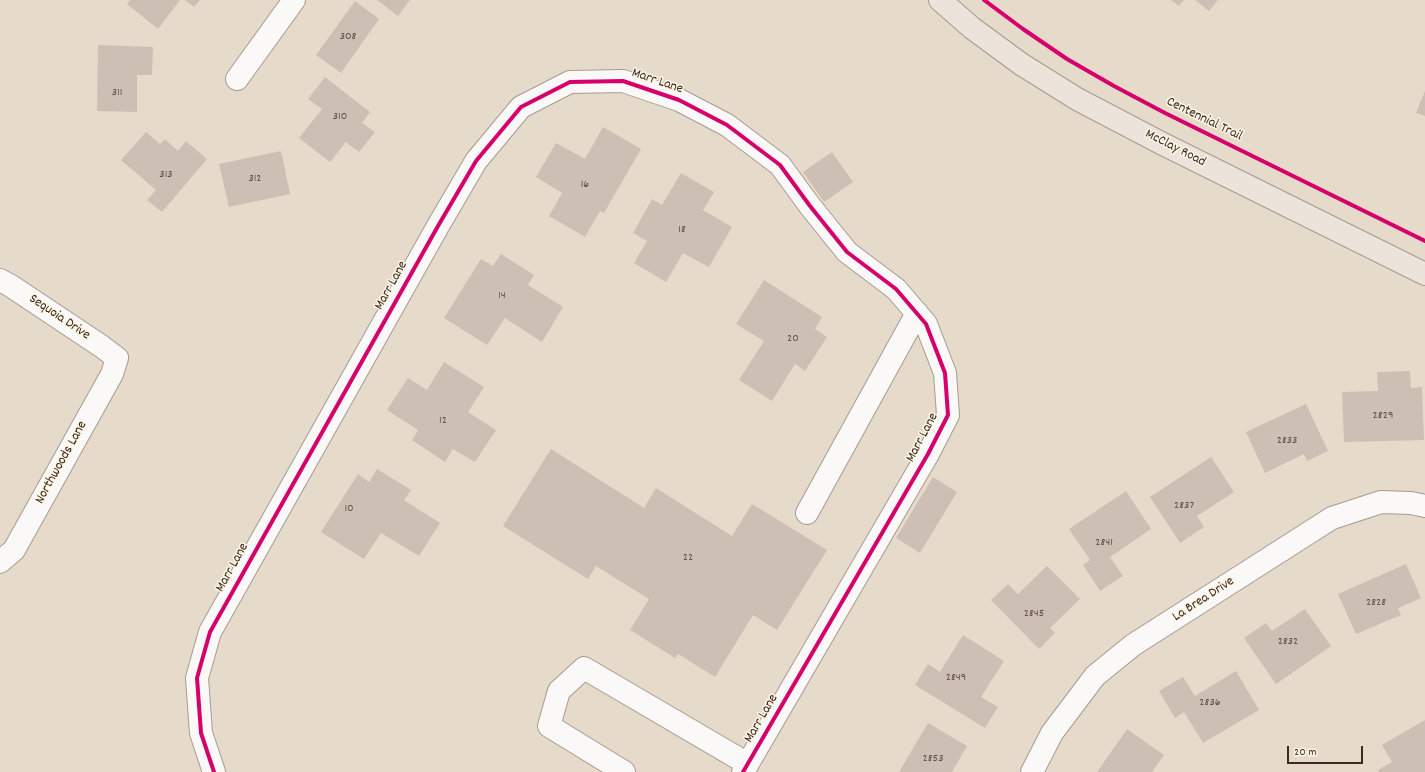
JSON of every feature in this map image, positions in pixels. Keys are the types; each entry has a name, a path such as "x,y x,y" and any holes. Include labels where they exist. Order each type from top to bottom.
{"main road":[{"name":"McClay Road","path":"940,0 972,28 1021,64 1077,99 1163,144 1425,274"}],"street":[{"path":"237,79 294,0"},
{"name":"Marr Lane","path":"214,772 201,733 197,678 210,632 476,161 521,108 570,82 623,81 679,100 727,125 780,166 847,252 896,289 926,324 945,373 948,415 928,454 746,768"},
{"name":"Sequoia Drive","path":"0,280 117,358"},
{"path":"807,513 917,313"},
{"name":"Northwoods Lane","path":"0,562 14,550 112,374 117,358"},
{"name":"La Brea Drive","path":"1032,772 1052,734 1095,676 1133,645 1332,518 1381,502 1411,503 1425,506"},
{"path":"624,772 549,726 559,691 584,668 746,768"}],"building":[{"path":"130,0 180,0 158,29 127,4"},
{"path":"185,0 200,0 194,7"},
{"path":"377,0 410,0 398,16"},
{"path":"1171,0 1184,0 1179,6"},
{"path":"1195,0 1218,0 1209,11"},
{"path":"355,1 379,19 341,73 316,55"},
{"path":"98,45 153,47 152,75 137,75 137,112 97,111"},
{"path":"325,77 370,112 362,123 375,132 359,152 346,142 330,162 299,138 322,109 308,99"},
{"path":"1425,91 1425,116 1416,113"},
{"path":"603,127 641,149 604,213 600,211 585,237 549,216 562,193 536,177 556,143 585,159"},
{"path":"146,132 160,144 165,139 178,151 186,141 207,159 162,212 147,200 156,190 121,160"},
{"path":"281,151 290,194 229,207 219,164"},
{"path":"832,152 853,182 824,202 803,172"},
{"path":"681,173 714,192 703,210 732,227 709,267 683,253 666,282 634,263 647,241 633,233 652,199 662,205"},
{"path":"501,254 534,275 528,285 563,307 542,342 505,318 487,345 444,318 481,259 493,266"},
{"path":"764,280 822,317 815,329 827,337 805,371 795,364 772,401 739,380 764,341 736,324"},
{"path":"444,362 484,387 468,412 496,430 475,462 453,449 445,462 412,440 418,430 387,410 408,378 427,390"},
{"path":"1410,371 1411,388 1422,387 1424,440 1344,442 1342,392 1378,391 1377,372"},
{"path":"1306,404 1328,451 1307,461 1304,454 1265,473 1246,432"},
{"path":"551,449 644,508 656,488 732,536 752,504 827,550 777,630 753,615 715,677 678,654 675,658 630,630 649,599 596,566 588,579 503,526"},
{"path":"1211,457 1234,492 1197,516 1204,527 1180,543 1150,497"},
{"path":"377,469 411,490 404,500 440,523 419,556 381,533 364,559 321,532 358,474 369,482"},
{"path":"933,477 957,492 920,553 896,538"},
{"path":"1126,491 1151,529 1110,557 1123,576 1100,591 1083,565 1090,560 1069,529"},
{"path":"1406,564 1421,598 1398,608 1401,615 1356,634 1338,594"},
{"path":"1047,566 1080,599 1050,628 1055,633 1039,649 991,600 1008,584 1018,594"},
{"path":"1305,609 1331,646 1276,684 1244,638 1266,623 1272,631"},
{"path":"963,635 1004,661 981,697 998,707 985,728 915,685 928,664 940,672"},
{"path":"1236,671 1259,710 1203,743 1184,712 1175,718 1159,691 1183,677 1195,696"},
{"path":"1425,720 1425,772 1379,772 1378,770 1392,762 1382,745"},
{"path":"928,723 967,746 952,772 899,772"},
{"path":"1127,729 1164,755 1152,772 1097,772"}],"cycle path":[{"name":"Centennial Trail","path":"984,0 1067,59 1114,86 1165,113 1425,241"},
{"path":"214,772 201,733 197,678 210,632 476,161 521,107 570,82 623,81 679,100 727,125 780,165 810,206 847,252 896,289 926,324 945,373 948,415 928,454 743,772"}]}
